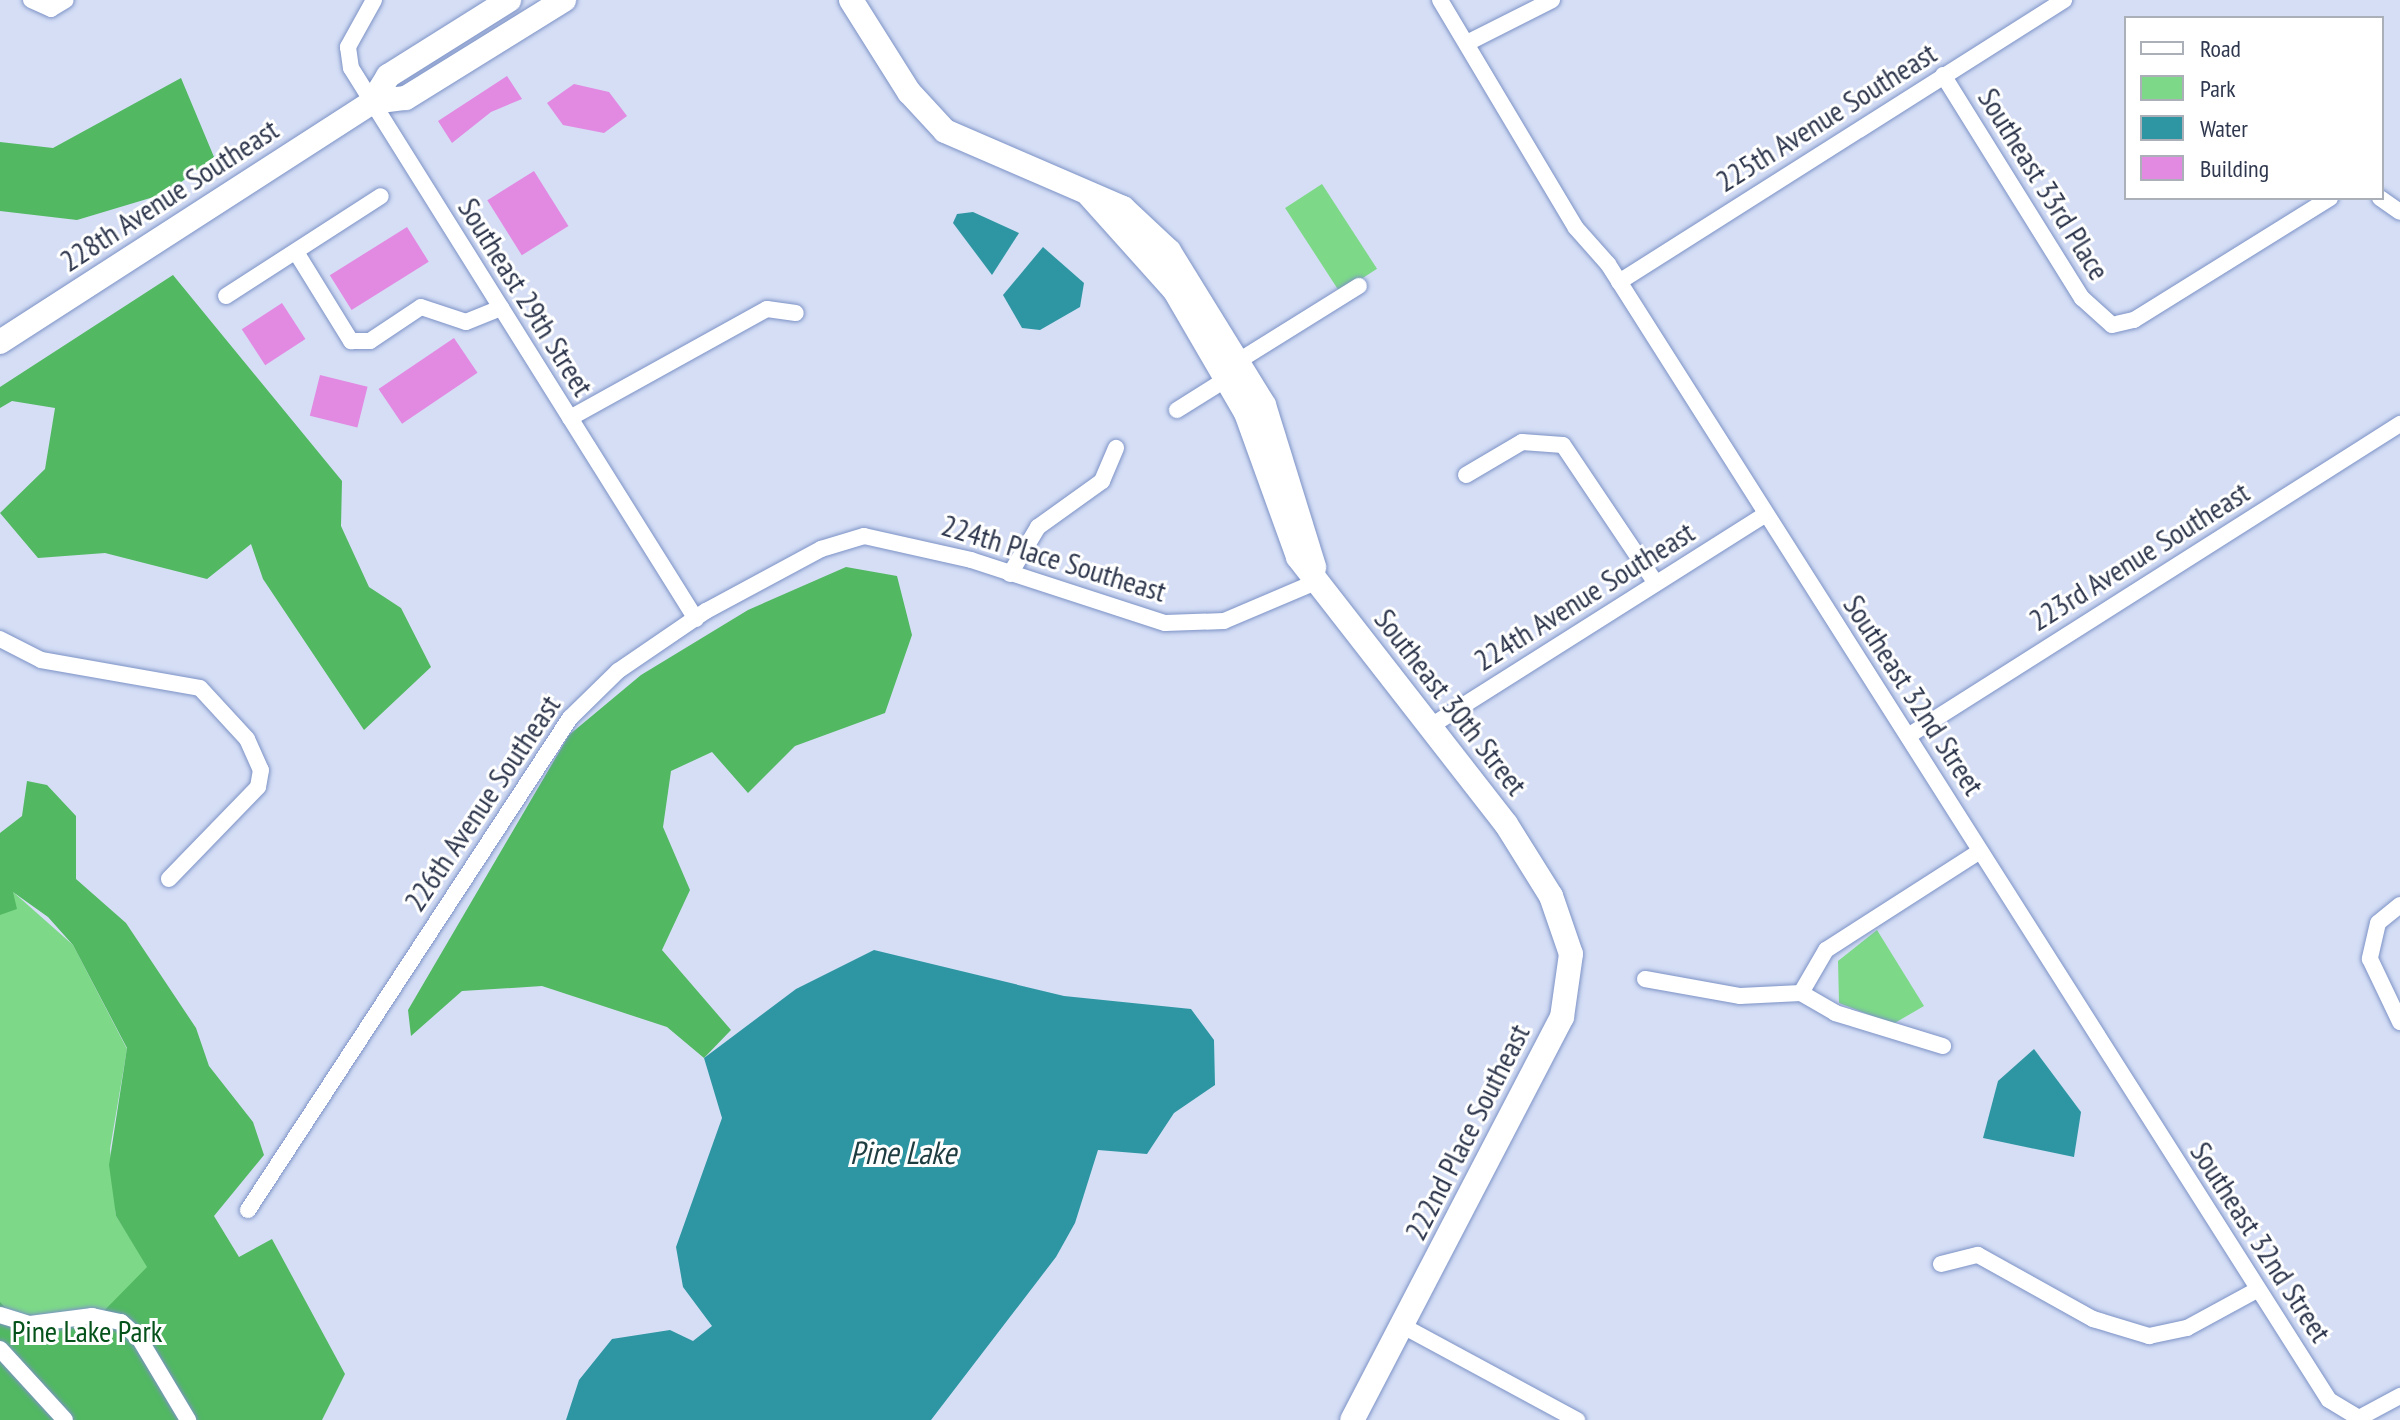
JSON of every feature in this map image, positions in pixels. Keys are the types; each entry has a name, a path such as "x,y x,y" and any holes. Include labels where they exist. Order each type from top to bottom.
{"street":[{"path":"31,0 51,9 66,0"},
{"name":"Southeast 29th Street","path":"374,0 346,56 696,619"},
{"name":"228th Avenue Southeast","path":"0,342 372,102 388,76 509,0"},
{"name":"228th Avenue Southeast","path":"372,102 406,98 564,0"},
{"path":"851,0 909,92 945,131 1147,224 1275,434 1316,582"},
{"name":"Southeast 32nd Street","path":"1440,0 1469,42 1484,80 1576,228 1619,282 2257,1290 2329,1400 2361,1416"},
{"path":"1469,42 1552,0"},
{"name":"225th Avenue Southeast","path":"1619,282 2064,0"},
{"name":"Southeast 33rd Place","path":"1943,75 2101,320 2120,326 2134,320 2327,200"},
{"path":"226,296 381,196"},
{"path":"2384,200 2400,212"},
{"path":"296,252 351,341 370,341 421,307 466,322 501,308"},
{"path":"1177,410 1359,286"},
{"path":"570,418 767,309 796,313"},
{"name":"223rd Avenue Southeast","path":"1908,736 2400,424"},
{"path":"1466,475 1522,442 1563,445 1655,582"},
{"path":"1010,574 1038,527 1102,481 1116,448"},
{"name":"224th Avenue Southeast","path":"1434,724 1764,515"},
{"name":"224th Place Southeast","path":"864,536 1010,574 1165,623 1224,621 1316,582"},
{"name":"226th Avenue Southeast","path":"248,1210 570,718 618,671 696,619 821,549 864,536"},
{"name":"Southeast 30th Street","path":"1316,582 1434,724 1533,864"},
{"path":"0,639 41,660 200,688 247,739 261,770 258,787 169,879"},
{"path":"1801,993 1826,950 1980,851"},
{"name":"222nd Place Southeast","path":"1352,1420 1403,1326 1568,997 1565,930 1533,864"},
{"path":"2400,905 2378,923 2371,945 2373,973 2400,1022"},
{"path":"1645,979 1740,996 1801,993 1835,1013 1943,1046"},
{"path":"1941,1264 1978,1255 2093,1319 2149,1336 2187,1328 2257,1290"},
{"path":"0,1315 30,1324 92,1316 121,1322 188,1420"},
{"path":"1403,1326 1577,1420"},
{"path":"0,1349 65,1420"},
{"path":"2361,1416 2400,1396"}],"green space":[{"path":"181,78 214,157 167,193 77,220 0,211 0,142 53,148"},
{"path":"1322,184 1377,269 1340,293 1285,208"},
{"path":"173,275 342,481 341,526 369,587 401,608 431,667 364,730 263,579 251,544 207,579 105,553 38,558 0,513 45,469 55,408 12,401 0,408 0,387"},
{"path":"846,567 897,576 912,635 885,713 795,746 748,793 712,752 671,771 663,827 690,890 662,950 731,1030 704,1058 667,1027 542,986 462,991 411,1036 408,1010 569,735 641,675 748,610"},
{"path":"27,781 47,785 76,816 76,879 126,923 196,1028 209,1066 253,1122 264,1155 214,1216 239,1257 272,1239 345,1374 322,1420 0,1420 0,1302 10,1313 95,1320 147,1267 116,1216 109,1165 127,1048 73,945 48,917 13,892 17,909 0,915 0,833 22,816"},
{"name":"Pine Lake Park","path":"12,891 73,945 127,1049 110,1149 116,1216 244,1420 0,1420 0,894"},
{"path":"1877,930 1924,1006 1893,1024 1839,1003 1838,961"}],"water":[{"path":"973,212 1019,233 992,275 953,223 957,214"},
{"path":"1043,247 1084,283 1080,307 1040,330 1022,328 1003,295"},
{"name":"Pine Lake","path":"874,950 1064,996 1191,1009 1214,1040 1215,1085 1174,1113 1147,1154 1098,1150 1075,1223 1056,1257 931,1420 566,1420 579,1380 612,1339 670,1330 693,1341 712,1326 683,1287 676,1247 722,1118 704,1058 796,989"},
{"path":"2034,1049 2081,1112 2074,1157 1983,1138 1998,1081"}],"building":[{"path":"507,76 522,99 491,112 452,143 438,121"},
{"path":"574,84 609,92 627,116 604,133 563,125 547,103"},
{"path":"534,171 568,226 522,255 487,200"},
{"path":"407,227 429,262 352,310 330,275"},
{"path":"282,303 305,339 265,365 242,329"},
{"path":"454,338 477,373 402,424 379,389"},
{"path":"320,375 368,387 357,428 310,416"}]}
